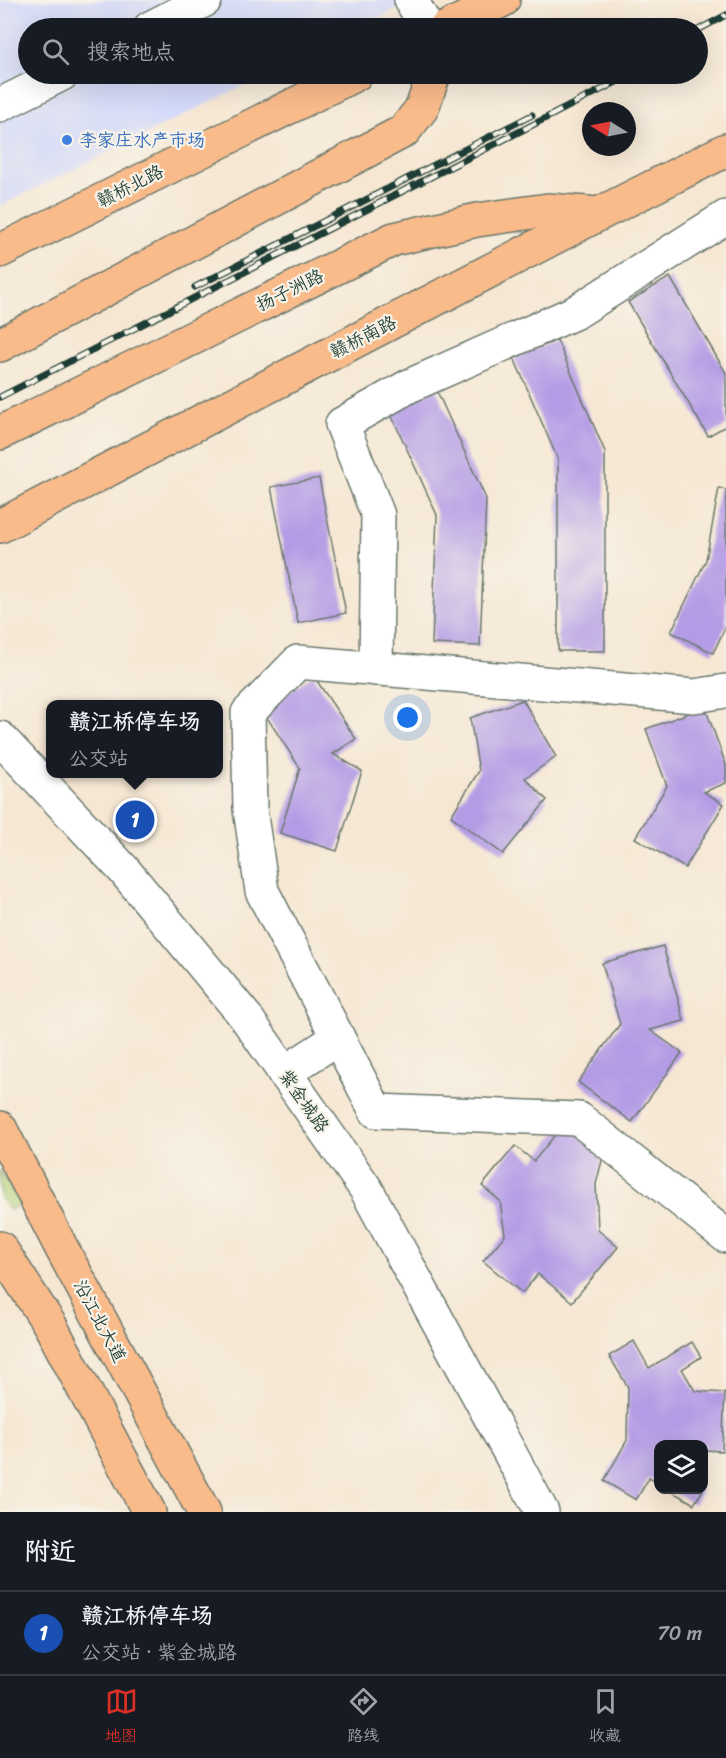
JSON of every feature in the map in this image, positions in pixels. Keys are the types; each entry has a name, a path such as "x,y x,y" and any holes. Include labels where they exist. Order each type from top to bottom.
{"main road":[{"path":"466,18 503,0"},
{"name":"赣桥北路","path":"0,251 336,84"},
{"path":"0,345 404,131 422,108 430,84"},
{"name":"赣桥南路","path":"0,526 726,150"},
{"name":"扬子洲路","path":"0,433 394,239 477,220 548,210 599,214"},
{"name":"沿江北大道","path":"0,1128 61,1247 204,1512"},
{"path":"0,1248 50,1324 149,1512"}],"street":[{"path":"170,18 205,0"},
{"path":"411,0 421,18"},
{"path":"0,105 42,84"},
{"path":"376,669 378,515 342,424 409,386 576,312 726,218"},
{"path":"726,691 694,696 298,662 248,713 250,809 262,891 376,1111 579,1119 726,1236"},
{"name":"紫金城路","path":"0,738 123,869 244,1016 366,1189 542,1512"},
{"path":"284,1072 338,1038"}],"shaded area":[{"name":"李家庄水产市场","path":"0,0 415,0 378,18 18,18 18,84 247,84 0,206"}],"green space":[{"path":"0,1170 20,1204 10,1210 0,1198"}],"building":[{"path":"670,277 726,373 726,426 708,436 628,302"},
{"path":"557,340 605,452 605,651 558,651 558,460 514,358"},
{"path":"436,389 486,499 480,646 432,644 437,515 389,410"},
{"path":"319,478 346,613 298,623 271,487"},
{"path":"719,488 726,490 726,626 713,653 671,632 706,560"},
{"path":"313,675 356,739 333,754 362,771 337,851 280,833 300,768 262,710"},
{"path":"523,700 556,757 525,778 547,800 503,854 451,816 479,771 470,718"},
{"path":"705,707 726,765 726,783 704,792 724,804 685,868 635,838 667,786 646,729"},
{"path":"663,946 684,1021 650,1030 682,1053 632,1122 578,1082 620,1024 602,963"},
{"path":"568,1119 605,1149 596,1184 598,1230 618,1247 572,1302 538,1274 522,1293 483,1261 505,1235 500,1201 482,1186 515,1146 534,1161"},
{"path":"634,1341 649,1368 692,1342 701,1357 682,1369 695,1391 725,1393 722,1451 708,1450 708,1440 654,1440 654,1481 649,1478 636,1500 604,1481 627,1440 628,1387 609,1356"},
{"path":"676,1494 700,1494 694,1504"}],"railway":[{"path":"708,25 726,15"},
{"path":"0,397 612,84"},
{"path":"195,287 532,115"}],"place":[{"name":"李家庄水产市场","path":"67,140"},
{"name":"赣江桥停车场","path":"135,820"}]}
